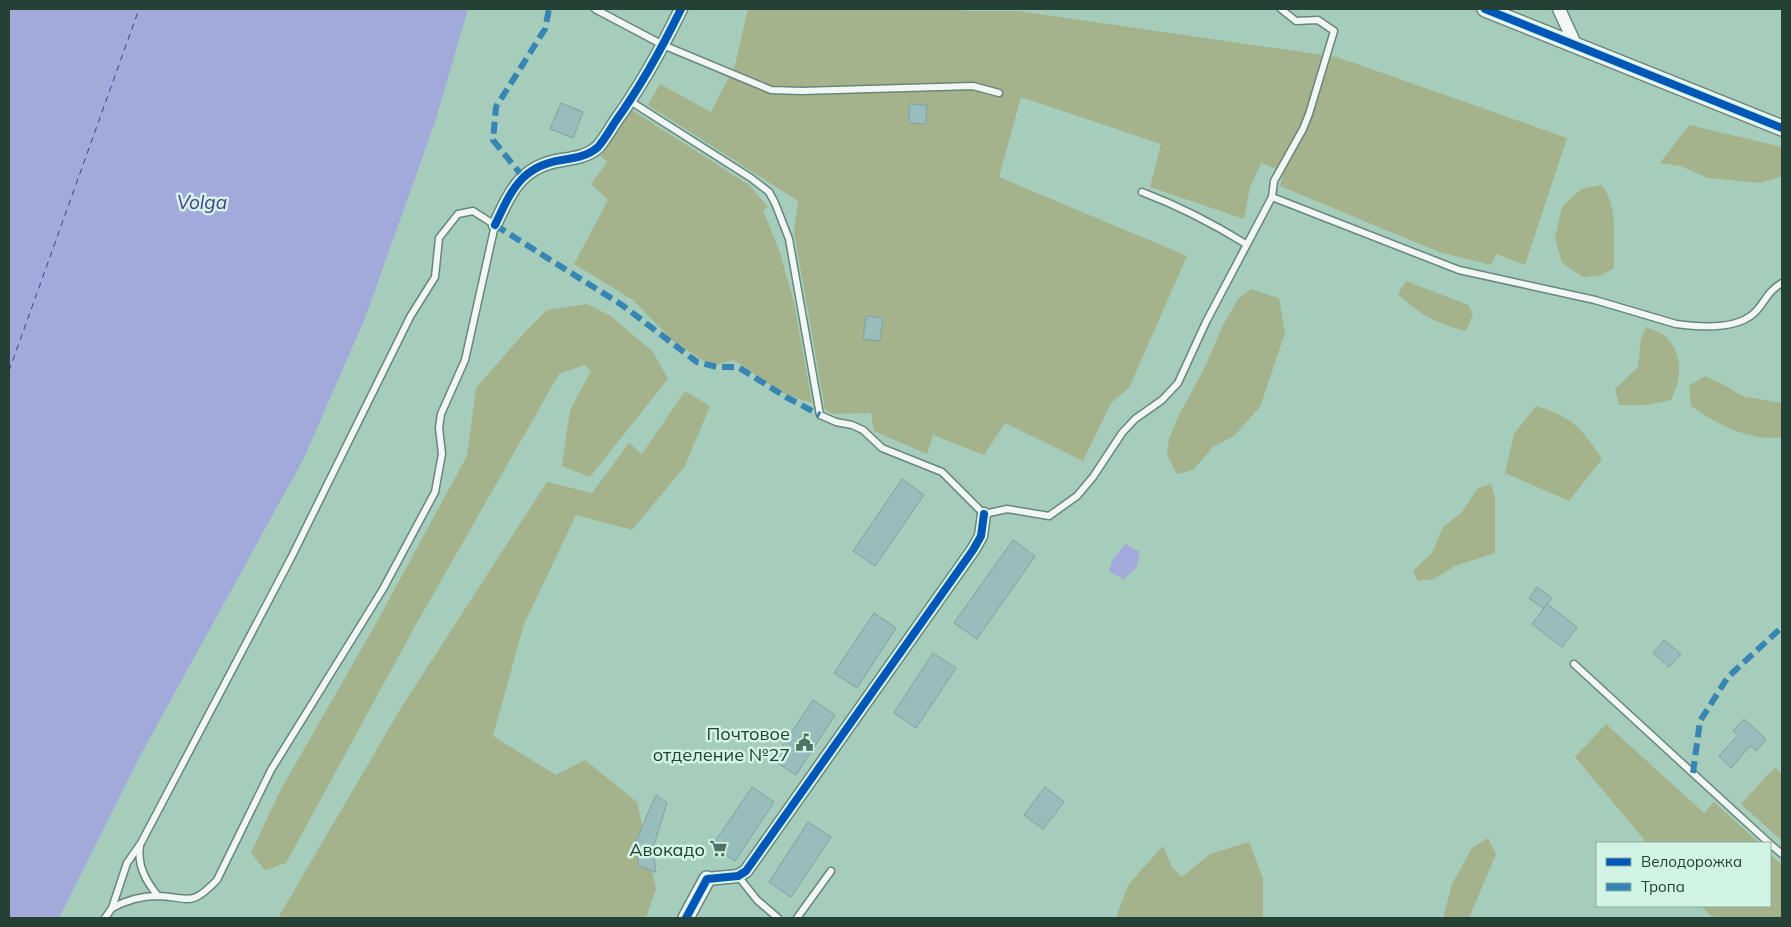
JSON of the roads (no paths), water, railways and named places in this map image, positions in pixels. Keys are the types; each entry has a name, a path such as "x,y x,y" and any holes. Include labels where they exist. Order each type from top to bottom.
{"street":[{"path":"495,225 510,192 535,167 588,153 598,146 630,101 663,45 681,9"},
{"path":"1485,9 1782,128"},
{"path":"1560,9 1575,44"},
{"path":"686,918 707,879 738,876 746,871 973,550 980,536 984,514"}],"lane":[{"path":"595,9 663,45 771,90 801,92 973,86 999,93"},
{"path":"630,101 751,178 769,192 775,203 793,254 820,415 863,430 882,448 942,472 984,514 1007,509 1049,516 1076,496 1093,477 1122,433 1135,419 1162,400 1178,383 1246,244 1272,197 1274,181 1303,129 1334,31 1318,20 1296,21 1280,9"},
{"path":"1142,192 1200,216 1246,244"},
{"path":"1272,197 1459,270 1595,300 1676,324 1690,326 1734,324 1754,314 1765,296 1782,283"},
{"path":"105,918 112,908 127,863 141,843 291,558 410,317 435,277 439,238 458,214 473,211 495,225 464,360 441,414 439,428 442,454 435,492 428,508 396,562 383,590 271,770 217,880 204,894 196,898 180,900 158,896 138,897 112,908"},
{"path":"1574,664 1769,842"},
{"path":"141,843 138,860 141,870 158,896"},
{"path":"1771,844 1782,854"},
{"path":"797,918 831,870"},
{"path":"738,876 757,900 778,918"}],"water":[{"name":"Volga","path":"9,9 468,9 435,122 365,318 304,458 141,754 59,918 9,918"},
{"path":"1126,544 1140,552 1137,567 1124,579 1109,572 1112,560"}],"place":[{"name":"Почтовое отделение №27","path":"804,743"},
{"name":"Авокадо","path":"719,849"}]}
